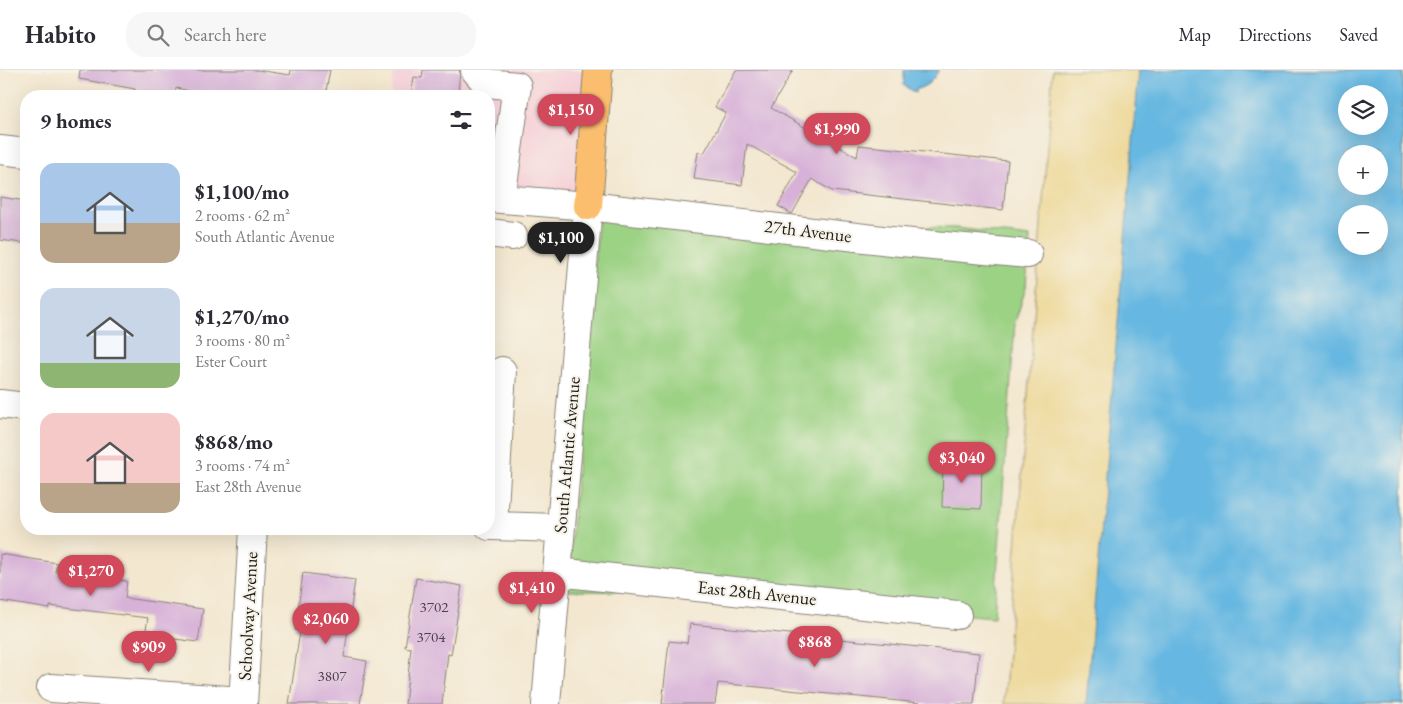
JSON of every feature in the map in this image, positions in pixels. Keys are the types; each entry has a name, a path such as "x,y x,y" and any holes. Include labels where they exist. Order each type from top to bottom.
{"main road":[{"path":"588,206 598,70"}],"street":[{"path":"475,70 486,83 518,78 495,199"},
{"path":"0,150 20,152"},
{"name":"27th Avenue","path":"495,199 588,206 891,241 1028,254"},
{"name":"South Atlantic Avenue","path":"546,704 588,206"},
{"path":"495,470 502,371"},
{"path":"0,404 20,406"},
{"path":"495,526 560,528"},
{"name":"Schoolway Avenue","path":"243,703 254,535"},
{"name":"East 28th Avenue","path":"557,572 957,615"},
{"path":"51,688 243,703"}],"shaded area":[{"path":"394,70 598,70 588,206 495,198 495,90 392,90"}],"green space":[{"path":"599,211 783,223 956,228 1030,237 1026,287 1015,323 994,617 695,592 567,591"}],"sand":[{"path":"1053,70 1403,70 1403,704 1004,704"}],"water":[{"path":"904,70 939,70 930,82 917,89 915,93 903,85"},
{"path":"1139,70 1403,70 1403,704 1086,704"}],"building":[{"path":"80,70 257,70 290,75 291,70 330,70 326,90 186,90 176,88 176,90 135,90 79,79"},
{"path":"423,70 460,70 458,90 412,90 414,77 422,78"},
{"path":"736,70 793,70 771,108 857,157 859,145 1008,161 1003,210 832,191 812,179 792,214 778,206 797,172 747,144 742,185 694,179 698,152 704,153 726,113 715,107"},
{"path":"0,197 20,200 20,243 0,240"},
{"path":"943,460 982,462 981,509 942,507"},
{"path":"0,554 57,563 55,572 127,581 125,598 203,609 198,642 145,635 148,618 50,606 50,609 0,601"},
{"path":"303,573 355,580 344,657 367,661 360,704 289,704 300,631 295,630"},
{"path":"416,578 462,586 451,655 448,654 442,704 405,704 411,648 405,647"},
{"path":"690,624 979,653 974,704 920,704 718,683 715,704 662,704 669,641 687,643"}]}
